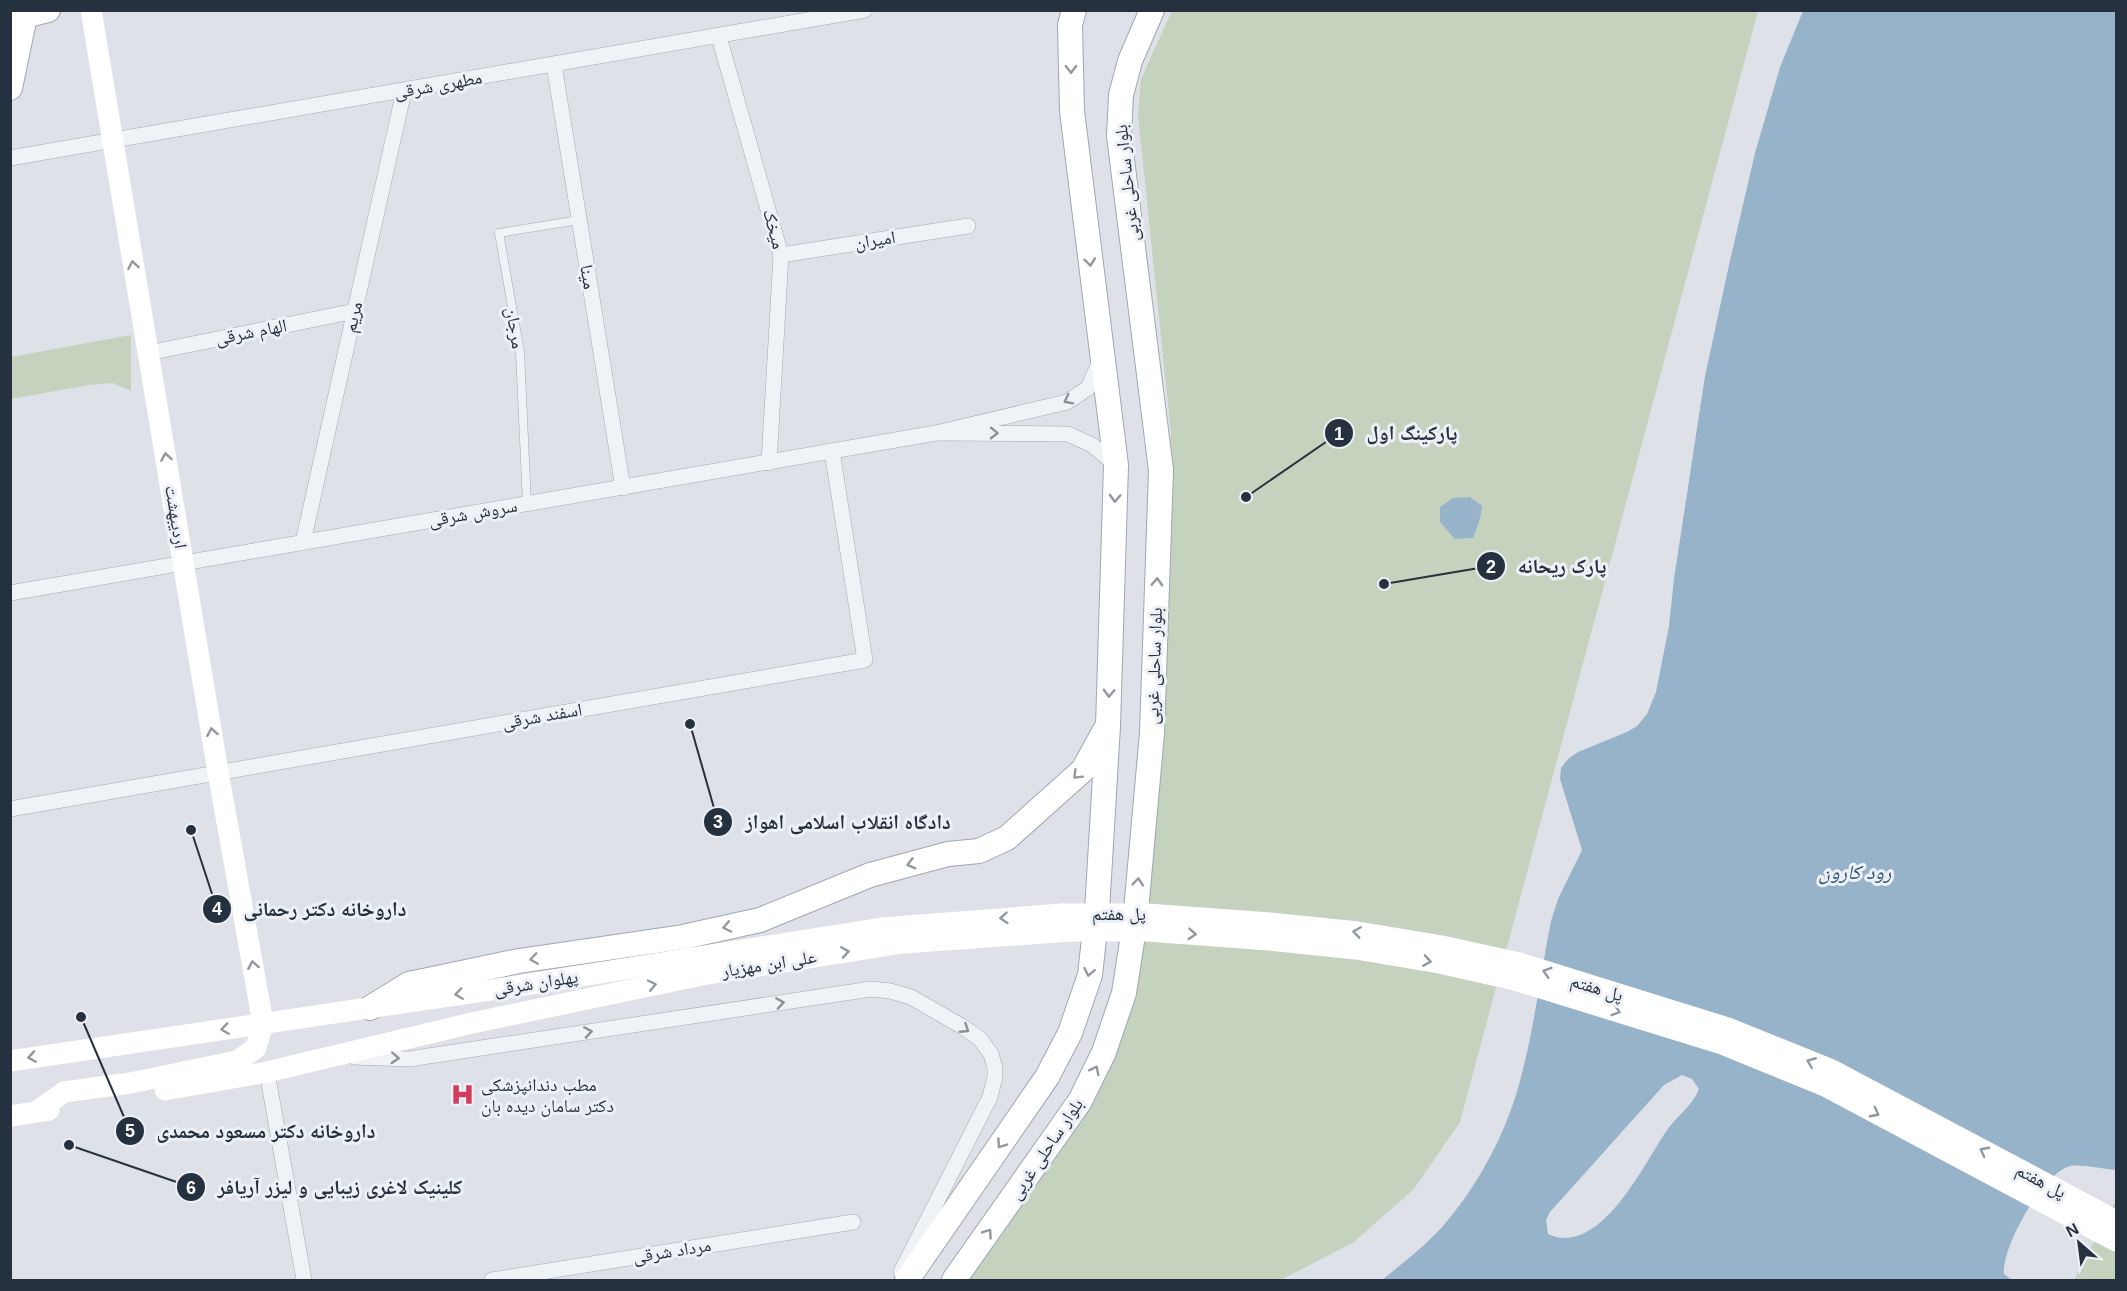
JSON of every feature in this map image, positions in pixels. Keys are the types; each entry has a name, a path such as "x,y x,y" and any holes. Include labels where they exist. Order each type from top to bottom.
{"main road":[{"path":"10,88 18,16 48,10"},
{"name":"اردیبهشت","path":"91,10 183,563 263,1023"},
{"path":"907,1281 1047,1077 1070,1032 1090,975 1097,911 1108,726 1116,465 1072,111 1071,25 1074,10"},
{"name":"بلوار ساحلی غربی","path":"954,1281 1080,1101 1104,1052 1124,993 1135,922 1152,733 1161,470 1119,136 1121,95 1130,61 1152,10"},
{"path":"370,1008 410,984 519,961 683,937 760,920 870,875 948,854 979,851 1007,838 1083,770 1108,726"},
{"name":"پل هفتم","path":"1066,923 1147,914 1270,923 1347,931 1442,946 1519,963 1728,1028 1832,1070 2087,1216"},
{"name":"پهلوان شرقی","path":"10,1060 370,1008 882,928 1066,923"},
{"name":"علی ابن مهزیار","path":"336,1056 472,1023 702,975 903,943 1066,923"},
{"path":"36,1112 64,1092 129,1083 237,1061 256,1048 263,1023"},
{"path":"10,1116 267,1072 336,1056"},
{"path":"2087,1216 2116,1221"},
{"path":"2087,1216 2116,1241"}],"street":[{"name":"مطهری شرقی","path":"10,158 865,10"},
{"name":"میخک","path":"719,37 781,255 769,463"},
{"name":"مینا","path":"554,65 623,488"},
{"name":"مریم","path":"303,542 404,91"},
{"name":"امیران","path":"781,255 969,226"},
{"name":"الهام شرقی","path":"148,352 355,311"},
{"path":"936,433 1067,402 1088,388 1102,356"},
{"path":"936,433 1068,434 1092,445 1116,465"},
{"name":"سروش شرقی","path":"10,593 936,433"},
{"name":"اسفند شرقی","path":"10,809 865,660 832,451"},
{"path":"336,1056 409,1059 871,989 911,997 980,1039 990,1054 995,1077 990,1097 897,1281"},
{"path":"267,1072 304,1281"},
{"name":"مرداد شرقی","path":"492,1281 853,1222"}],"lane":[{"name":"مرجان","path":"527,504 520,352 499,233 579,220"}],"green space":[{"path":"1173,10 1758,11 1460,1122 1414,1189 1354,1242 1281,1280 958,1280 1104,1061 1157,735 1171,433 1138,115 1141,79"},
{"path":"131,335 131,391 113,383 11,399 11,357"},
{"path":"2116,1201 2116,1280 2074,1280 2111,1209"}],"water":[{"name":"رود کارون","path":"1803,11 2116,11 2116,1170 2070,1166 2048,1182 2036,1196 2009,1247 2004,1274 2012,1280 1382,1280 1443,1226 1469,1192 1492,1154 1516,1094 1527,1054 1551,921 1558,899 1582,850 1560,779 1561,768 1578,752 1637,726 1647,714 1656,692 1669,626 1705,376 1755,153 1780,67","holes":["1682,1075 1692,1079 1699,1089 1696,1095 1669,1127 1632,1186 1617,1205 1602,1221 1585,1233 1567,1238 1548,1234 1546,1220 1550,1212 1664,1085"]},
{"path":"1470,497 1482,506 1480,519 1473,538 1455,539 1440,522 1440,507 1453,498"}],"place":[{"name":"پارکینگ اول","path":"1246,497"},
{"name":"پارک ریحانه","path":"1384,584"},
{"name":"دادگاه انقلاب اسلامی اهواز","path":"690,724"},
{"name":"داروخانه دکتر رحمانی","path":"191,830"},
{"name":"داروخانه دکتر مسعود محمدی","path":"81,1017"},
{"name":"مطب دندانپزشکی دکتر سامان دیده بان","path":"463,1095"},
{"name":"کلینیک لاغری زیبایی و لیزر آریافر","path":"69,1145"}]}
